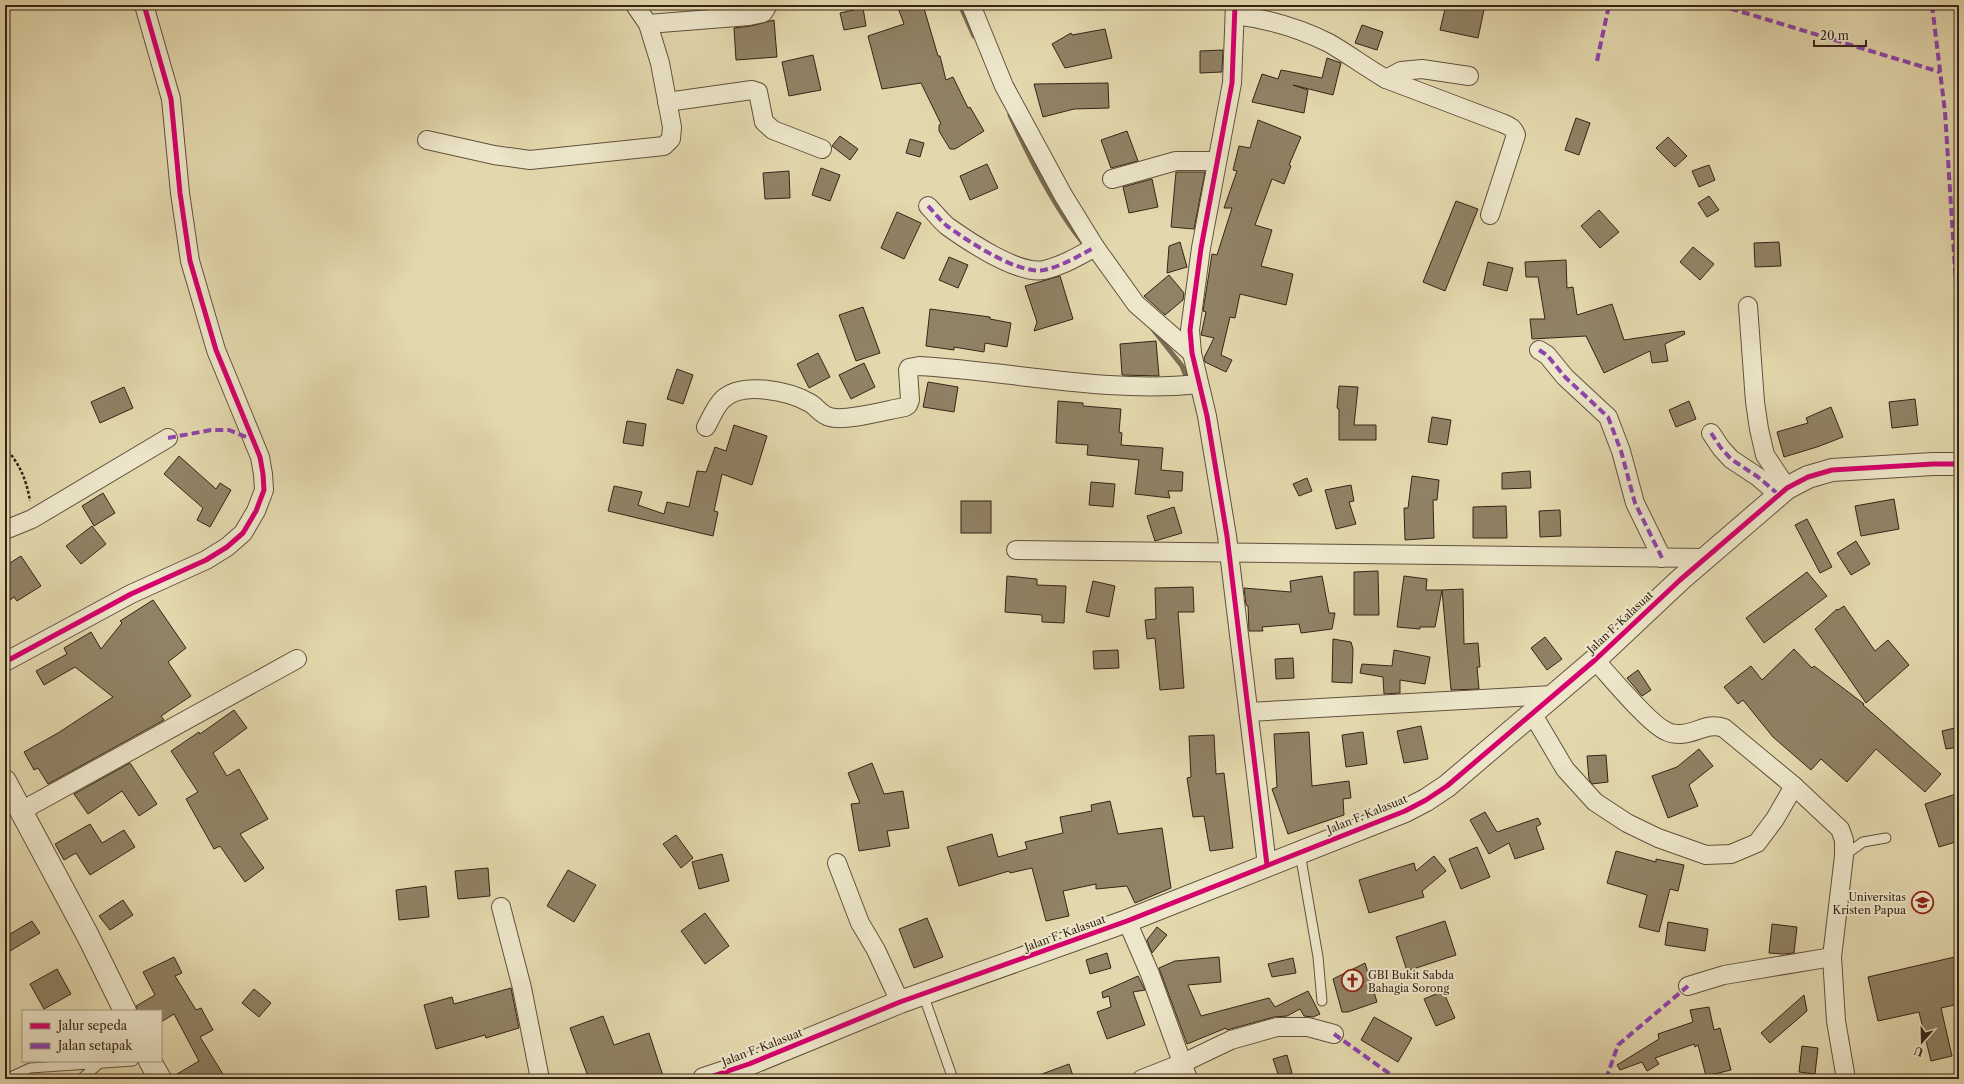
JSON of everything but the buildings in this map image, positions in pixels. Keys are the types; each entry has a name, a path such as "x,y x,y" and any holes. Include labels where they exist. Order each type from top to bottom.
{"street":[{"path":"5,662 131,594 206,560 227,547 243,533 256,511 264,490 260,456 216,350 190,261 180,193 171,99 144,5"},
{"path":"427,140 494,155 530,160 664,146 671,139 672,127 660,64 648,24 635,5"},
{"path":"648,24 749,16 762,12 768,5"},
{"path":"971,5 994,64 1007,92 1062,195 1089,250 1136,304 1192,353"},
{"path":"1267,865 1249,712 1217,469 1190,384 1192,353 1190,319 1201,248 1232,83 1235,10 1296,28 1330,44 1386,79 1512,127 1516,135 1490,215"},
{"path":"1386,79 1402,71 1422,69 1469,76"},
{"path":"667,102 752,90 758,92 764,122 773,130 822,149"},
{"path":"1112,179 1176,161 1217,161"},
{"path":"928,206 946,225 984,251 1004,261 1024,267 1042,270 1067,262 1089,250"},
{"path":"1748,306 1755,402 1759,430 1765,455 1783,492"},
{"path":"1539,350 1546,355 1608,418 1620,451 1635,503 1662,558"},
{"path":"706,428 723,400 730,394 748,390 765,389 792,394 811,404 822,414 838,418 905,407 908,406 910,400 908,370 909,368 918,366 1030,378 1135,385 1190,384"},
{"path":"1711,433 1721,448 1731,459 1783,492"},
{"path":"5,530 32,519 168,438"},
{"name":"Jalan F. Kalasuat","path":"704,1079 749,1064 900,1002 1127,921 1405,811 1426,800 1447,786 1595,660 1680,580 1783,492 1808,477 1832,470 1933,464 1959,464"},
{"path":"1016,550 1707,558"},
{"path":"21,812 297,659"},
{"path":"1595,660 1653,723 1666,731 1680,734 1693,732 1715,725 1724,728 1794,786 1840,829 1844,840 1844,856 1832,957 1836,1021 1846,1079"},
{"path":"1249,712 1553,695"},
{"path":"1532,713 1565,769 1596,802 1627,823 1658,838 1706,855 1730,854 1758,843 1794,786"},
{"path":"5,781 88,936 125,1010"},
{"path":"837,863 860,923 876,950 900,1002"},
{"path":"501,907 522,988 540,1079"},
{"path":"1127,921 1150,974 1185,1071"},
{"path":"1688,986 1724,975 1832,957"},
{"path":"1142,1079 1185,1071 1231,1040 1277,1027 1308,1027 1334,1034"},
{"path":"151,1062 160,1079"}],"lane":[{"path":"1844,856 1863,842 1886,838"},
{"path":"1299,852 1318,956 1322,1001"},
{"path":"922,994 953,1079"},
{"path":"6,1079 30,1068 116,1062"},
{"path":"81,1079 100,1063"}],"path":[{"path":"5,447 15,460 26,480 32,519"}],"waterway":[{"path":"960,5 974,36"},
{"path":"1010,115 1052,198 1083,243"},
{"path":"1152,328 1182,366 1188,381"}],"marked path":[{"path":"1597,61 1609,5"},
{"path":"1719,5 1940,72"},
{"path":"1932,5 1945,112 1959,331"},
{"path":"928,206 947,226 980,248 1007,262 1033,270 1044,270 1057,266 1095,247"},
{"path":"1539,350 1547,355 1565,377 1608,417 1621,451 1635,503 1662,558"},
{"path":"168,438 211,430 229,430 254,440"},
{"path":"1711,433 1721,448 1731,459 1758,477 1779,495"},
{"path":"1606,1079 1618,1045 1688,986"},
{"path":"1334,1034 1397,1079"}],"cycle path":[{"path":"5,662 131,594 206,560 227,547 243,533 256,511 264,490 260,457 216,350 190,261 180,193 171,99 144,5"},
{"path":"1235,5 1232,83 1201,248 1190,330 1192,353 1207,416 1227,536 1267,865"},
{"path":"704,1079 749,1064 900,1002 1127,921 1405,811 1426,800 1447,786 1595,660 1680,580 1787,488 1808,477 1832,470 1933,464 1959,464"}],"place":[{"name":"Universitas Kristen Papua","path":"1922,903"},
{"name":"GBI Bukit Sabda Bahagia Sorong","path":"1352,981"}]}
